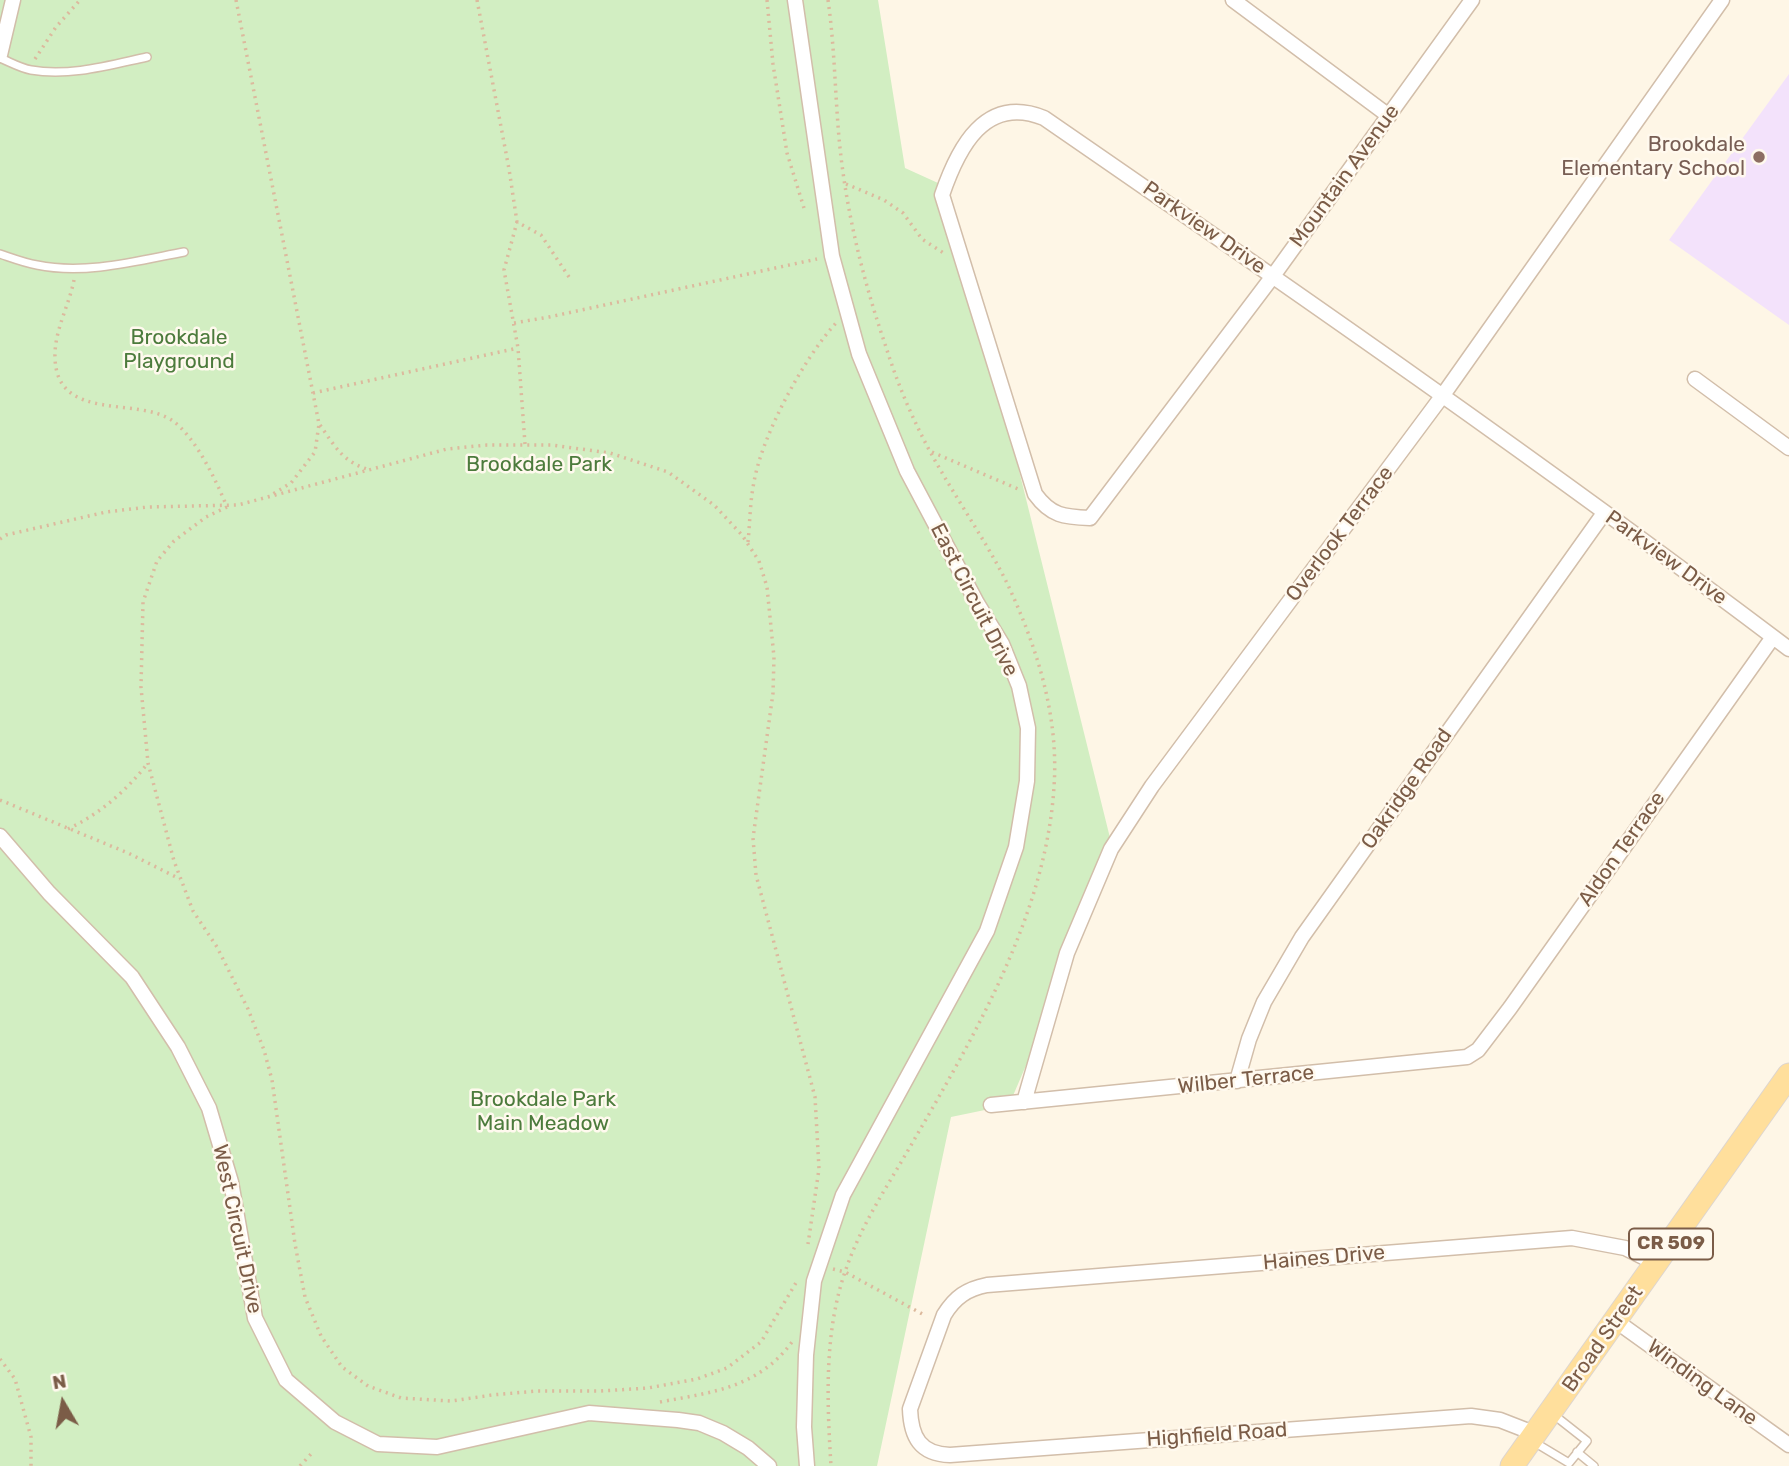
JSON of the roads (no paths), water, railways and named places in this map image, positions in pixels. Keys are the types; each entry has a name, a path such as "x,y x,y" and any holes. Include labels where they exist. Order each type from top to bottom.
{"main road":[{"name":"Broad Street","path":"1513,1466 1789,1075"}],"street":[{"path":"0,56 12,0"},
{"name":"East Circuit Drive","path":"795,0 832,256 863,364 907,471 976,603 1002,644 1019,686 1028,729 1027,781 1017,847 987,931 843,1195 814,1281 806,1367 804,1427 807,1466"},
{"path":"1233,0 1389,116"},
{"name":"Mountain Avenue","path":"1090,518 1273,276 1472,0"},
{"name":"Overlook Terrace","path":"1024,1101 1067,953 1111,849 1152,786 1443,395 1722,0"},
{"name":"Parkview Drive","path":"1090,518 1069,517 1050,511 1035,494 942,195 962,147 982,125 996,115 1015,111 1037,115 1273,276 1443,395 1789,649"},
{"path":"1695,379 1789,448"},
{"name":"Oakridge Road","path":"1237,1080 1264,1002 1302,937 1604,513"},
{"name":"Aldon Terrace","path":"1467,1057 1478,1050 1510,1008 1773,637"},
{"name":"West Circuit Drive","path":"0,836 49,893 132,977 178,1047 209,1108 231,1182 255,1318 286,1380 335,1422 378,1444 437,1447 589,1413 678,1420 699,1423 723,1433 748,1448 769,1466"},
{"name":"Wilber Terrace","path":"990,1105 1467,1057"},
{"name":"Haines Drive","path":"911,1425 910,1409 914,1394 940,1324 951,1303 973,1288 1572,1238 1625,1248 1657,1264"},
{"name":"Winding Lane","path":"1616,1321 1788,1443"},
{"name":"Highfield Road","path":"911,1425 915,1437 927,1450 950,1455 1471,1416 1500,1420 1533,1437"}],"lane":[{"path":"0,56 29,70 48,72 90,69 147,57"},
{"path":"0,254 36,265 77,267 128,263 184,252"},
{"path":"1533,1437 1569,1463 1587,1441 1550,1413"},
{"path":"1577,1452 1594,1466"}],"place":[{"name":"Brookdale Elementary School","path":"1759,157"}],"park label":[{"name":"Brookdale Playground","path":"179,350"},
{"name":"Brookdale Park","path":"539,465"},
{"name":"Brookdale Park Main Meadow","path":"543,1112"}]}
